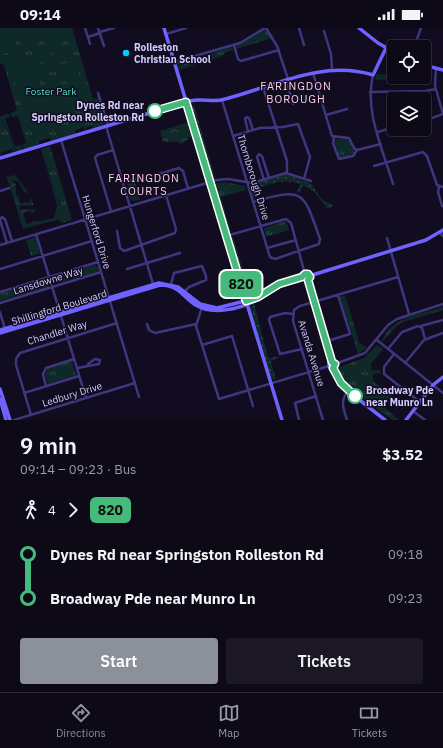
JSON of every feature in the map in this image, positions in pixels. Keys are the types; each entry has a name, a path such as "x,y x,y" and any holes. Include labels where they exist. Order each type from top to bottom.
{"street":[{"path":"86,28 90,44"},
{"path":"98,28 104,46"},
{"path":"88,37 114,28"},
{"path":"164,28 282,420"},
{"path":"166,34 186,28"},
{"path":"175,63 234,45 249,39 266,28 278,50 293,104"},
{"path":"299,28 304,45"},
{"path":"359,28 386,48 373,75 370,92 371,113 393,184"},
{"path":"364,32 367,28"},
{"path":"417,40 421,28"},
{"path":"324,31 331,54 332,69"},
{"path":"234,45 237,57 241,61 278,50"},
{"path":"431,67 443,70"},
{"path":"431,118 443,114 436,89 436,68"},
{"path":"0,158 186,102 197,99 221,100 312,72 332,69 352,70 373,75"},
{"path":"312,72 331,133 334,137 333,143 340,159 354,156 357,150 381,144"},
{"path":"263,87 287,161 287,173"},
{"path":"370,92 425,91 436,89"},
{"path":"98,93 113,150 154,284"},
{"name":"Thornborough Drive","path":"221,100 271,258 299,251"},
{"path":"326,115 347,108"},
{"path":"248,132 245,121 247,117 249,118 253,130"},
{"path":"233,136 253,130 296,124 300,125 310,157 304,179"},
{"path":"378,132 387,129"},
{"path":"334,137 349,138 354,148 357,150"},
{"name":"Hungerford Drive","path":"61,140 139,397"},
{"path":"111,211 95,158 98,155 113,150"},
{"path":"374,166 419,152 425,153 436,183 439,187 438,192 442,206"},
{"path":"264,180 257,157 259,154 262,156 269,178"},
{"path":"260,165 264,164"},
{"path":"123,182 149,178 179,168 183,171 188,188"},
{"path":"0,245 210,182 228,179 247,183 264,180 287,173 311,182"},
{"path":"0,191 9,188"},
{"path":"253,202 284,193 295,195 304,200 310,210 320,241 317,246 299,251"},
{"path":"117,231 116,236 122,250 142,245 176,232 166,195"},
{"path":"7,243 0,220 2,217 5,219 12,242"},
{"path":"226,236 286,218 290,222 305,278 332,365 339,381 348,392 382,420"},
{"path":"3,230 8,228"},
{"path":"442,233 391,252 280,286 246,302 217,311 202,306 196,324 218,399 362,355 392,322 409,314 443,304"},
{"path":"36,234 86,398"},
{"path":"387,238 409,314"},
{"path":"267,248 296,240"},
{"path":"0,269 92,241"},
{"path":"127,269 180,253"},
{"path":"0,292 98,262"},
{"path":"171,284 174,273 202,266 206,280 189,287 185,291"},
{"name":"Lansdowne Way","path":"0,303 101,272"},
{"name":"Avanda Avenue","path":"323,420 293,314 296,308 398,277"},
{"name":"Shillingford Boulevard","path":"0,332 154,284 171,284 185,291 202,306"},
{"name":"Shillingford Boulevard","path":"122,295 152,287 167,286 178,289 202,306"},
{"path":"325,342 350,334 338,295"},
{"path":"0,312 5,330"},
{"path":"293,314 285,313 270,317 269,320 280,354 302,349"},
{"path":"388,349 402,332 443,320"},
{"name":"Chandler Way","path":"31,415 16,366 18,355 24,351 116,323"},
{"path":"147,324 149,330 155,334 196,324"},
{"path":"421,326 425,339"},
{"path":"405,363 425,339 443,333"},
{"path":"202,345 232,336 253,406"},
{"path":"377,340 443,393"},
{"path":"394,354 384,367 384,374 420,402"},
{"path":"46,386 43,374 46,368 74,359"},
{"path":"77,368 88,364"},
{"path":"24,393 79,376"},
{"path":"406,420 433,385 443,377"},
{"name":"Ledbury Drive","path":"14,420 135,383"},
{"path":"0,389 10,420"},
{"path":"347,420 342,404 343,398 348,392"},
{"path":"348,392 385,420"},
{"path":"299,420 295,403 316,396"},
{"path":"0,399 6,420"},
{"path":"413,411 425,420"}],"green space":[{"name":"Foster Park","path":"0,28 72,28 93,99 98,98 105,124 94,128 91,125 84,130 84,127 76,130 74,134 51,141 50,138 40,141 37,145 24,149 22,144 26,143 18,116 12,117 10,113 17,111 4,65 0,64"},
{"path":"0,28 11,28 18,50 0,55"},
{"path":"45,28 64,28 66,35 48,40"},
{"path":"35,29 39,40 24,44 21,34"},
{"path":"265,30 272,38 236,49 237,45"},
{"path":"69,45 73,59 56,63 51,50"},
{"path":"231,47 234,50 224,53 223,56 179,70 178,67 180,64"},
{"path":"49,49 52,59 36,64 33,54"},
{"path":"30,54 41,86 18,93 8,61"},
{"path":"52,61 55,71 40,75 36,65"},
{"path":"74,61 79,75 60,81 56,66"},
{"path":"387,73 387,80 375,80 376,74 386,75"},
{"path":"83,78 90,102 76,106 68,82"},
{"path":"67,83 77,115 54,122 45,90"},
{"path":"42,91 52,122 29,129 19,97"},
{"path":"194,105 215,177 211,178 190,106"},
{"name":"Foster Park","path":"9,114 10,117 5,119 15,146 21,145 22,150 12,151 12,149 2,152 0,156 0,116"},
{"path":"189,122 193,136 181,144 177,142 163,142 160,131"},
{"path":"343,138 350,141 355,152 348,156 339,157 334,140"},
{"path":"50,146 72,220 62,223 41,149"},
{"path":"285,174 312,184 323,200 334,204 332,207 327,208 314,192 303,185 300,193 297,192 300,184 294,182 278,182 255,189 258,197 254,199 250,187 251,184"},
{"path":"15,175 29,193 24,192 18,181 12,180 16,185 16,195 19,197 20,203 30,202 31,198 34,205 20,206 20,209 36,209 32,214 31,211 23,212 26,224 32,223 35,220 36,222 54,218 58,202 68,219 60,222 59,219 23,229 7,177"},
{"path":"135,181 140,200 131,201 127,184"},
{"path":"224,182 245,186 246,190 221,197 231,231 228,232 213,184"},
{"path":"285,221 289,230 266,237 264,228"},
{"path":"36,237 40,254 31,256 26,240"},
{"path":"233,237 250,293 255,297 251,299 247,297 229,238"},
{"path":"95,265 99,268 97,272 53,284 52,277"},
{"path":"46,279 49,281 49,287 0,301 0,293"},
{"path":"345,295 359,342 367,348 358,354 340,297"},
{"path":"254,303 268,357 271,358 278,356 279,358 271,361 276,380 271,378 250,308"},
{"path":"443,307 443,310 400,323 382,341 386,333 399,322"},
{"path":"377,345 383,349 371,364 371,368 372,370 380,370 381,373 373,374 373,381 388,394 395,386 398,388 386,403 386,409 399,420 392,420 369,403 351,388 340,373 339,367 364,358"},
{"path":"72,361 76,375 48,384 45,374 48,368"}],"waterway":[{"path":"1,119 7,128 16,150"},
{"path":"45,162 59,205"}],"bus line":[{"name":"820","path":"155,111 186,102 246,301 258,297 275,286 308,274 310,277 308,280 332,362 335,364 333,368 341,383 355,396"}],"place":[{"name":"Rolleston Christian School","path":"126,53"},
{"name":"Dynes Rd near Springston Rolleston Rd","path":"155,111"},
{"name":"Broadway Pde near Munro Ln","path":"355,396"}],"district":[{"name":"FARINGDON BOROUGH","path":"296,92"},
{"name":"FARINGDON COURTS","path":"144,184"}]}
